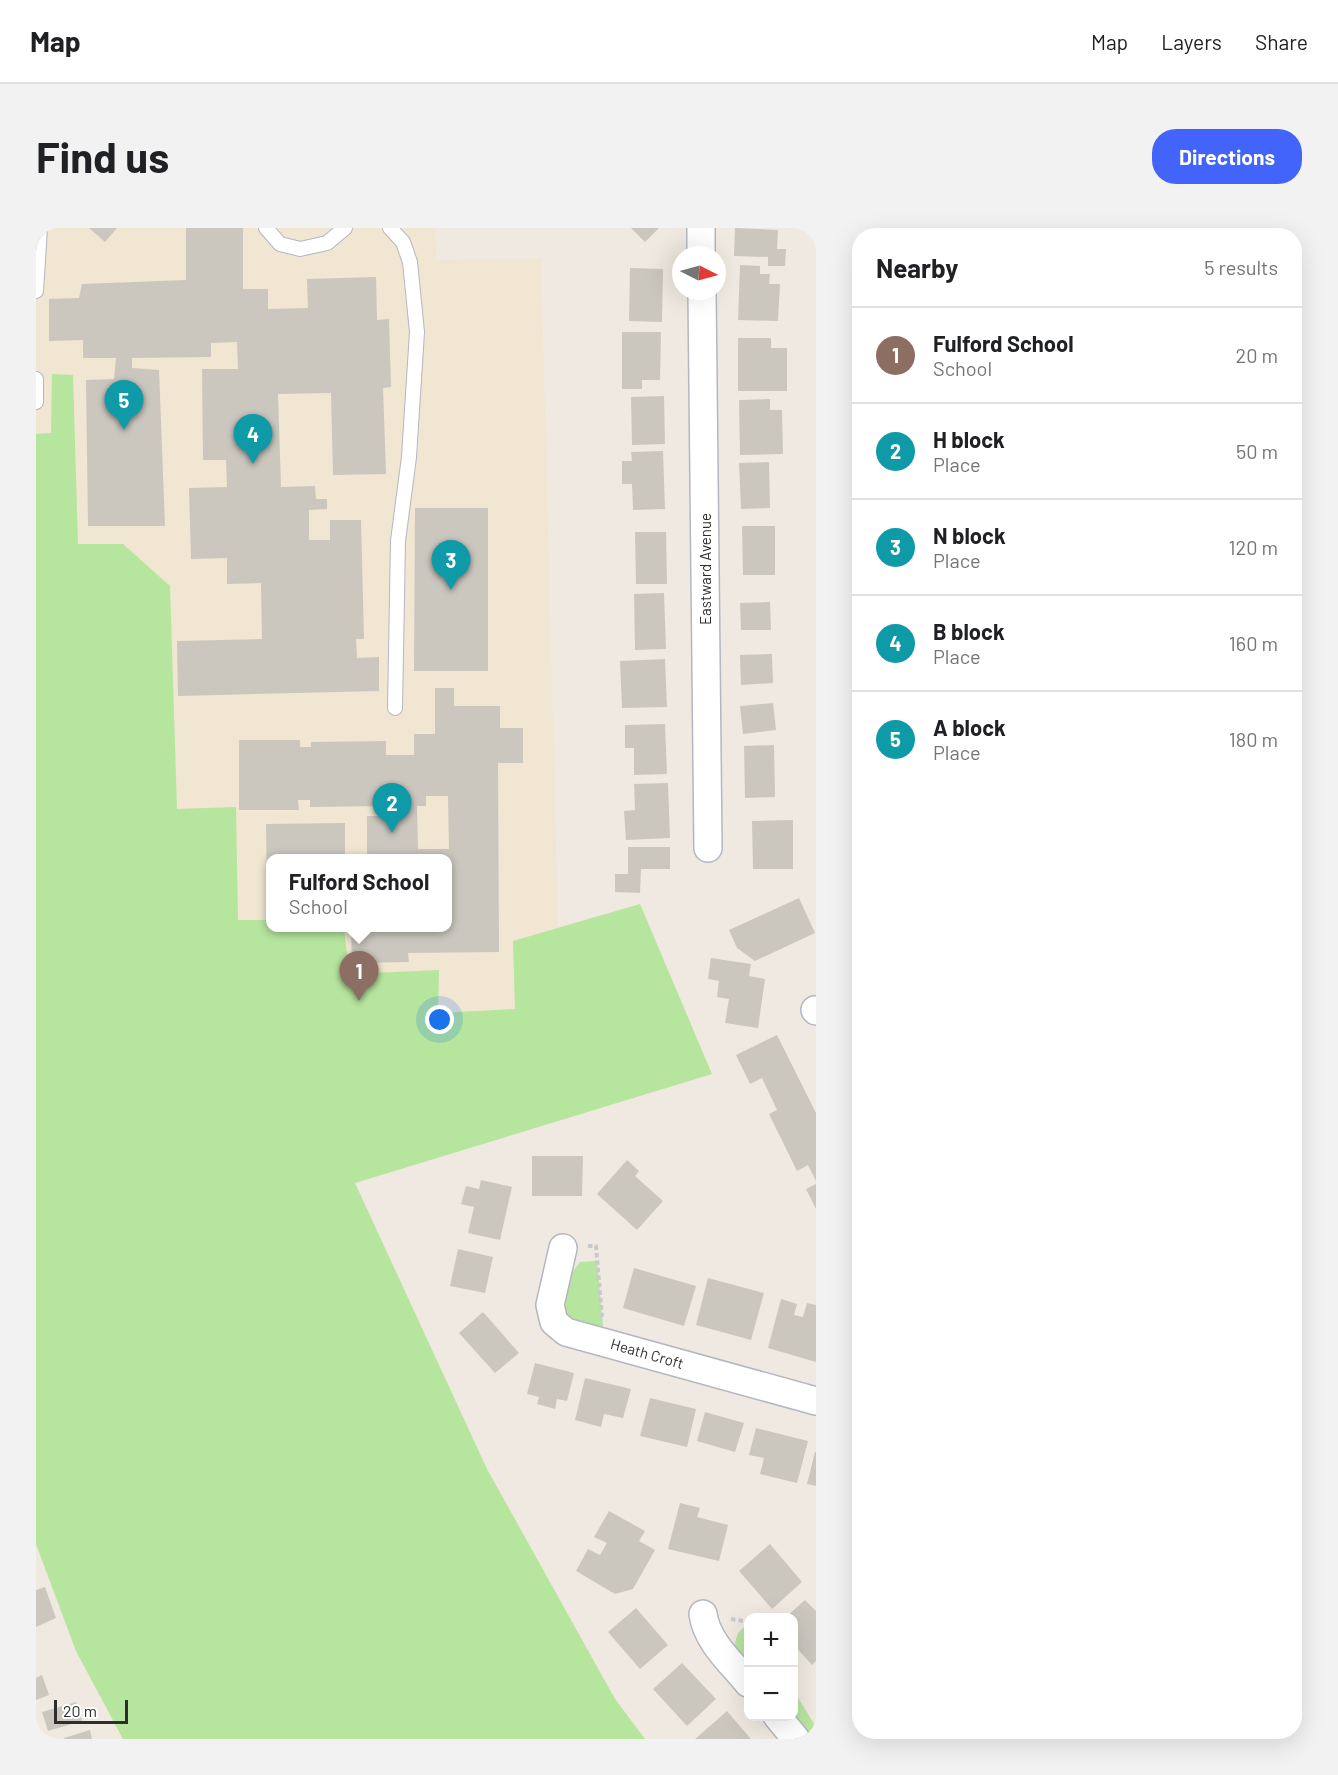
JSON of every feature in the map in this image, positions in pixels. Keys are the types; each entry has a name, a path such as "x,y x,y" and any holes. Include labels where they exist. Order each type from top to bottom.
{"street":[{"path":"700,228 701,246"},
{"name":"Eastward Avenue","path":"702,300 708,848"},
{"name":"Heath Croft","path":"563,1248 550,1305 554,1322 566,1332 816,1401"},
{"path":"703,1614 705,1627 712,1640 744,1678"},
{"path":"781,1721 796,1739"}],"lane":[{"path":"36,291 40,228"},
{"path":"266,228 280,244 300,249 327,243 345,228"},
{"path":"390,228 403,242 410,262 417,332 409,457 398,541 395,708"},
{"path":"36,380 36,402"}],"path":[{"path":"563,1248 596,1246 604,1342"}],"shaded area":[{"path":"36,228 435,228 436,260 541,258 558,927 640,904 712,1074 355,1183 487,1469 615,1699 645,1739 123,1739 76,1651 36,1544"}],"green space":[{"path":"52,374 73,375 78,544 123,544 170,586 177,809 236,807 238,920 266,920 266,932 344,932 349,974 439,970 438,1013 515,1009 513,941 640,904 712,1074 355,1183 487,1469 615,1699 645,1739 123,1739 76,1651 36,1544 36,434 51,433"},
{"path":"597,1261 603,1326 577,1325 566,1317 568,1281 580,1262"},
{"path":"744,1627 744,1662 734,1646 738,1633"},
{"path":"798,1698 816,1727 816,1739 809,1739 793,1721 798,1721"}],"building":[{"path":"89,228 117,228 105,242"},
{"path":"186,228 243,228 243,289 268,289 268,309 308,308 307,279 376,277 377,320 389,319 391,387 383,388 386,474 333,475 331,393 278,394 281,487 315,486 316,499 327,499 327,509 309,510 309,540 330,540 330,520 361,520 364,639 356,639 357,658 379,657 379,691 178,696 177,641 262,639 261,583 227,584 227,558 191,559 189,488 227,487 226,460 203,460 202,369 238,369 237,342 211,343 211,357 132,358 132,368 159,370 165,526 88,526 86,380 114,379 116,358 83,358 83,340 49,341 49,299 79,298 82,284 186,280"},
{"path":"631,228 659,228 645,242"},
{"path":"735,228 778,230 777,249 786,249 785,266 768,266 768,257 734,256"},
{"path":"740,265 760,266 760,274 770,274 769,284 780,284 778,321 738,320"},
{"path":"630,268 663,269 662,322 629,321"},
{"path":"622,332 661,332 660,380 642,380 642,389 622,389"},
{"path":"738,338 771,338 771,348 787,348 787,391 738,391"},
{"path":"664,396 665,444 632,445 631,397"},
{"path":"770,399 770,410 782,410 783,454 740,455 739,400"},
{"path":"663,451 665,509 633,510 632,484 622,484 622,461 632,461 631,452"},
{"path":"769,462 770,508 741,509 739,463"},
{"path":"415,508 488,508 488,671 414,671"},
{"path":"742,526 775,526 775,575 743,575"},
{"path":"635,532 666,532 667,584 636,584"},
{"path":"664,593 666,649 635,650 634,594"},
{"path":"770,602 771,630 741,630 740,603"},
{"path":"772,654 773,683 741,685 740,655"},
{"path":"665,659 667,707 622,708 620,661"},
{"path":"435,688 454,688 454,706 500,706 500,728 523,728 523,763 498,763 499,952 408,953 409,962 352,963 351,932 452,932 452,854 367,854 367,816 381,816 381,806 310,807 310,800 298,800 299,810 239,810 239,740 300,740 300,747 311,747 311,742 386,741 386,755 414,755 414,734 435,734","holes":["426,796 448,796 449,849 418,849 417,806 426,806"]},
{"path":"773,703 776,730 743,734 740,706"},
{"path":"665,724 667,774 634,775 634,748 625,748 625,725"},
{"path":"774,745 775,797 745,798 744,746"},
{"path":"668,783 670,838 626,840 624,811 635,810 634,784"},
{"path":"793,820 793,869 753,869 752,821"},
{"path":"345,823 345,854 266,854 266,824"},
{"path":"628,847 670,847 670,869 641,869 640,893 615,892 615,874 628,874"},
{"path":"799,898 815,933 755,961 737,948 729,930"},
{"path":"711,958 751,964 749,976 765,979 758,1028 725,1023 729,999 717,997 719,981 708,979"},
{"path":"777,1035 816,1113 816,1181 808,1165 797,1171 769,1114 777,1110 762,1078 750,1084 736,1055"},
{"path":"532,1156 583,1156 582,1196 532,1196"},
{"path":"627,1160 639,1171 635,1176 663,1201 637,1230 597,1194"},
{"path":"481,1180 512,1187 500,1240 468,1233 474,1207 461,1204 466,1186 479,1189"},
{"path":"816,1184 816,1209 806,1189"},
{"path":"458,1249 493,1257 485,1293 450,1286"},
{"path":"634,1268 696,1286 684,1326 623,1308"},
{"path":"708,1278 764,1293 751,1340 696,1325"},
{"path":"781,1299 797,1304 794,1315 803,1317 807,1303 816,1305 816,1362 768,1348"},
{"path":"483,1312 519,1353 495,1373 459,1333"},
{"path":"535,1363 574,1373 567,1401 557,1399 555,1409 537,1404 539,1397 527,1394"},
{"path":"585,1378 631,1389 623,1418 604,1414 601,1427 575,1420"},
{"path":"650,1398 696,1409 687,1447 640,1436"},
{"path":"705,1412 744,1423 735,1452 697,1441"},
{"path":"756,1428 808,1441 797,1483 760,1474 764,1458 749,1455"},
{"path":"816,1452 816,1486 807,1484"},
{"path":"680,1503 700,1508 697,1517 728,1525 719,1561 668,1549"},
{"path":"609,1511 645,1531 639,1541 655,1550 633,1589 615,1594 576,1571 588,1549 600,1555 607,1543 594,1537"},
{"path":"770,1544 802,1582 772,1609 739,1571"},
{"path":"45,1587 56,1618 36,1627 36,1590"},
{"path":"805,1600 816,1611 816,1661 812,1665 798,1649 798,1613 790,1613"},
{"path":"636,1608 668,1645 640,1669 608,1632"},
{"path":"682,1663 716,1699 687,1726 653,1689"},
{"path":"42,1675 49,1695 36,1700 36,1678"},
{"path":"76,1702 82,1721 48,1731 42,1712"},
{"path":"727,1711 751,1739 695,1739"},
{"path":"90,1730 92,1739 64,1739 64,1738"}],"place":[{"name":"A block","path":"124,430"},
{"name":"B block","path":"253,464"},
{"name":"N block","path":"451,590"},
{"name":"H block","path":"392,833"},
{"name":"Fulford School","path":"359,1001"}]}
